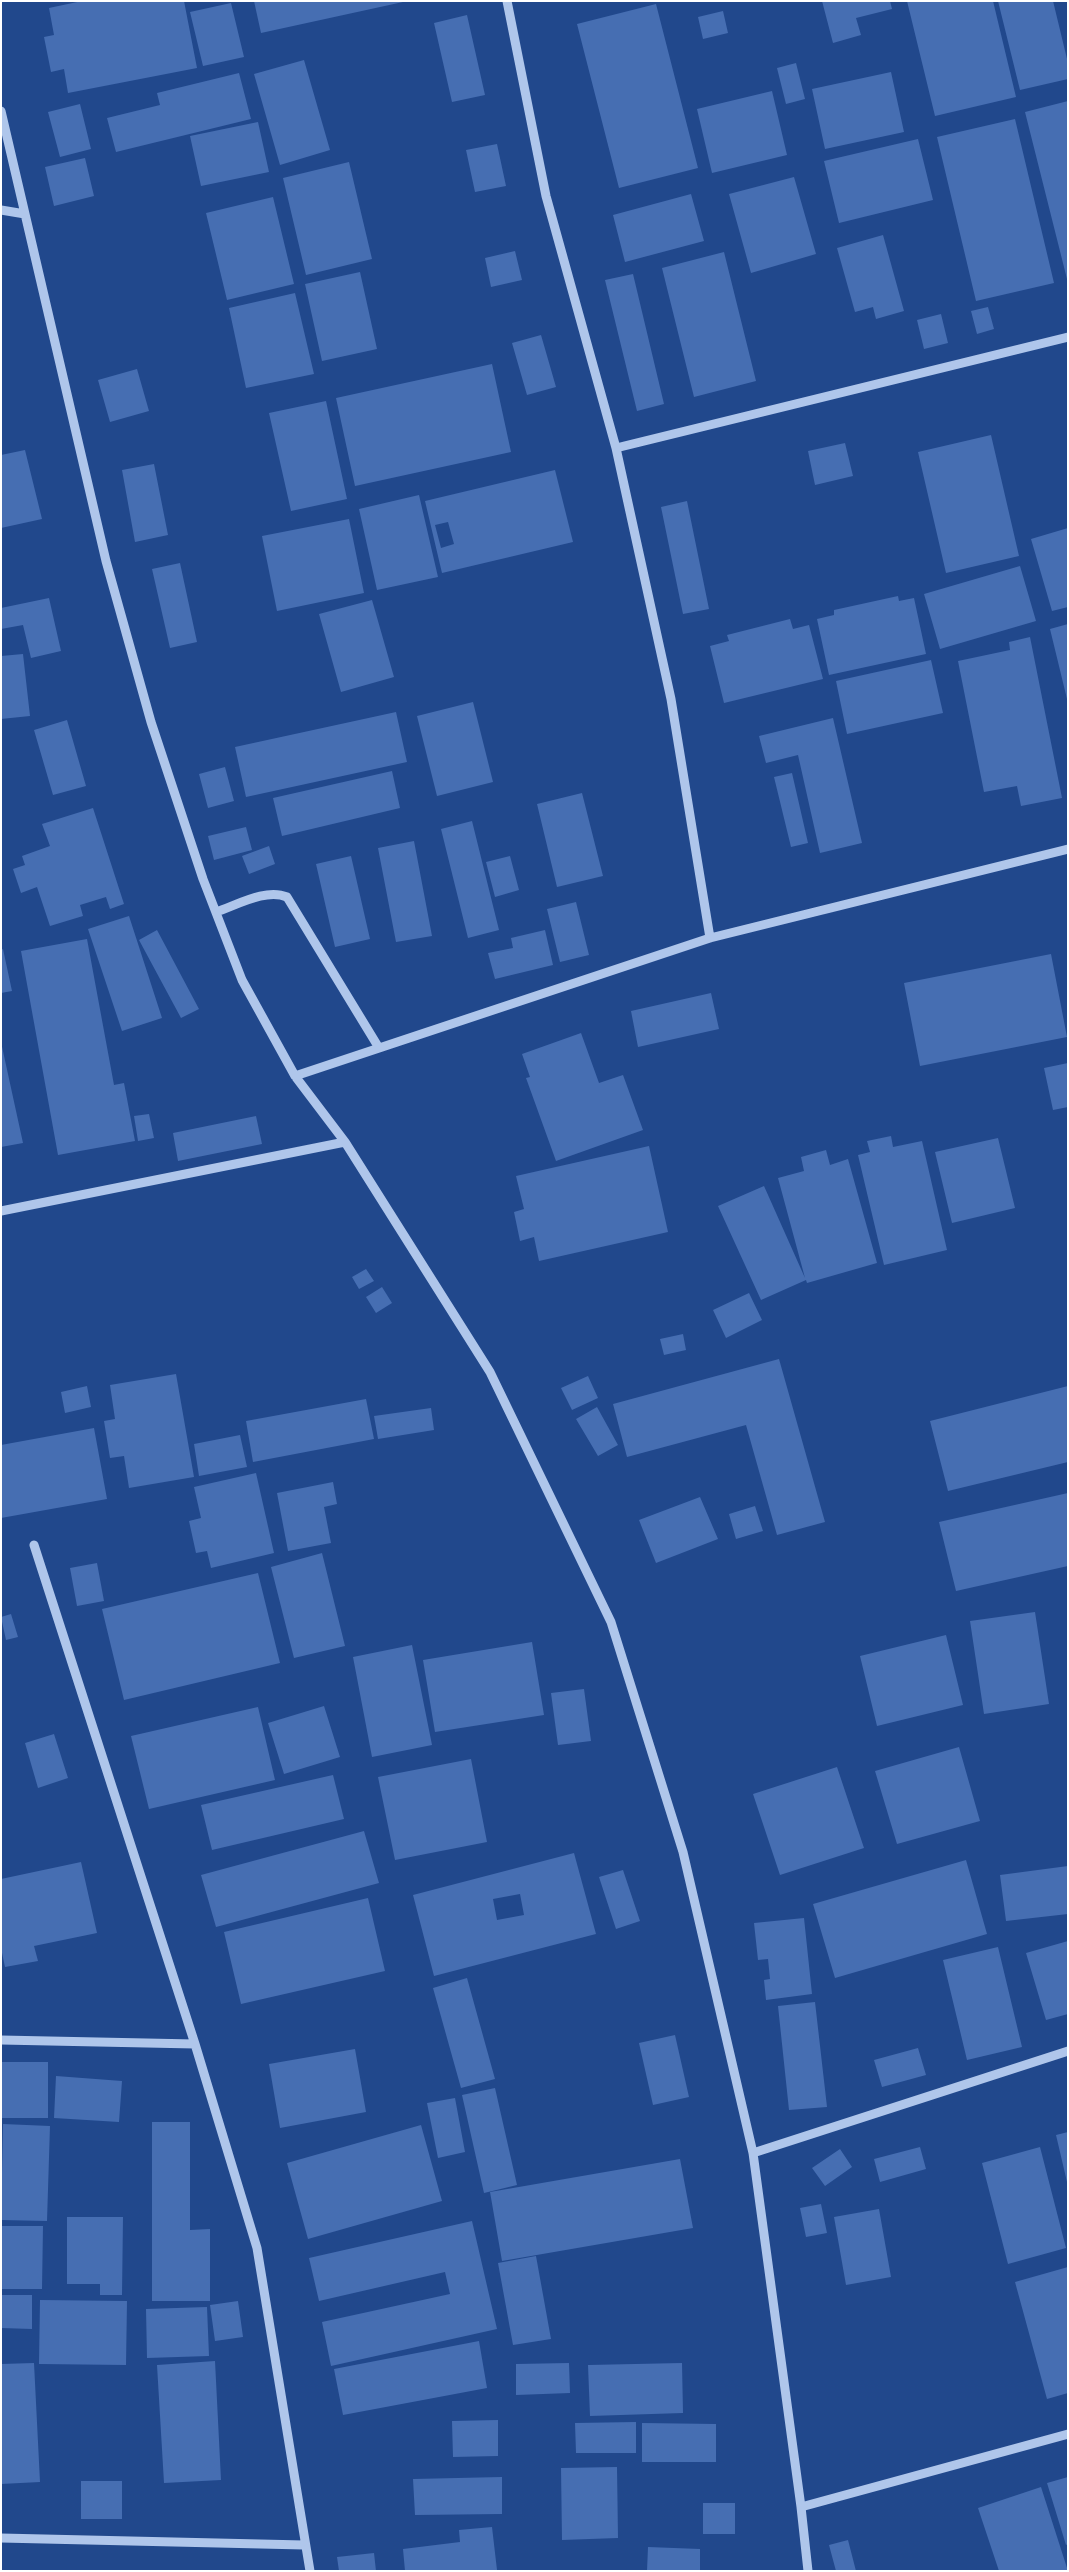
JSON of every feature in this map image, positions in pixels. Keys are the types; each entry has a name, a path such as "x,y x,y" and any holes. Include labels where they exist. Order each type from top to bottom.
{"street":[{"path":"507,1 546,196 616,448 671,699 710,938"},
{"path":"1,111 106,561 151,722 216,912 242,980 295,1076 345,1142 490,1372 611,1622 683,1852 753,2153 802,2506 808,2571"},
{"path":"1,210 25,214"},
{"path":"616,448 1068,337"},
{"path":"295,1076 710,938 1068,849"},
{"path":"216,912 267,895 278,893 287,897 379,1048"},
{"path":"1,1212 345,1142"},
{"path":"34,1545 195,2044 257,2248 304,2546 310,2571"},
{"path":"1,2040 195,2044"},
{"path":"753,2153 1068,2051"},
{"path":"802,2506 1068,2434"},
{"path":"1,2538 304,2546"}],"building":[{"path":"82,1 184,1 197,68 68,93 64,69 51,72 44,37 54,35 49,8"},
{"path":"254,1 403,1 403,2 261,33"},
{"path":"822,1 890,1 892,9 856,18 861,35 833,43"},
{"path":"907,1 993,1 1016,97 935,116"},
{"path":"998,1 1053,1 1068,63 1068,79 1020,90"},
{"path":"231,3 244,57 203,66 190,12"},
{"path":"656,4 698,168 619,188 577,24"},
{"path":"723,11 728,33 703,39 698,17"},
{"path":"467,15 485,95 452,102 434,23"},
{"path":"304,60 330,150 280,165 254,74"},
{"path":"796,63 805,99 786,104 777,68"},
{"path":"891,72 904,132 825,149 812,89"},
{"path":"239,73 251,119 116,152 107,118 160,105 157,93"},
{"path":"772,91 787,155 712,173 697,109"},
{"path":"1068,101 1068,279 1067,279 1025,112"},
{"path":"80,104 91,149 60,157 48,112"},
{"path":"1015,119 1054,283 976,301 937,137"},
{"path":"258,122 269,172 201,186 190,136"},
{"path":"918,139 933,200 839,223 824,161"},
{"path":"497,144 506,186 475,192 466,150"},
{"path":"85,158 94,196 54,206 45,167"},
{"path":"349,162 372,259 306,275 283,178"},
{"path":"794,177 816,254 751,273 729,194"},
{"path":"691,194 704,241 625,262 613,215"},
{"path":"273,197 294,284 227,300 206,213"},
{"path":"883,235 904,311 876,319 873,307 855,312 837,248"},
{"path":"515,251 522,280 491,287 485,258"},
{"path":"724,252 756,381 694,397 662,268"},
{"path":"360,272 377,349 322,361 305,284"},
{"path":"633,274 664,404 637,411 605,280"},
{"path":"295,293 314,374 246,388 229,308"},
{"path":"988,307 994,329 977,334 971,311"},
{"path":"941,314 948,343 924,349 917,320"},
{"path":"541,335 556,387 527,395 512,343"},
{"path":"492,364 511,452 355,486 336,398"},
{"path":"137,369 149,411 110,422 98,380"},
{"path":"326,401 347,499 291,511 269,413"},
{"path":"991,435 1019,556 946,573 918,452"},
{"path":"845,443 853,476 815,485 808,451"},
{"path":"25,450 42,519 1,528 1,455"},
{"path":"154,464 168,535 135,542 122,470"},
{"path":"555,470 573,542 442,573 425,501","holes":["448,522 454,544 441,548 435,525"]},
{"path":"419,495 438,577 377,590 359,509"},
{"path":"687,501 709,609 683,614 661,507"},
{"path":"349,519 364,593 277,611 262,536"},
{"path":"1068,528 1068,607 1052,611 1031,539"},
{"path":"180,563 197,642 170,648 152,569"},
{"path":"1020,566 1036,621 940,649 924,594"},
{"path":"898,596 899,601 914,598 926,654 829,675 817,619 834,615 834,610"},
{"path":"49,598 61,651 31,658 23,625 1,629 1,608"},
{"path":"372,600 394,677 341,692 319,614"},
{"path":"790,619 793,629 809,625 823,679 724,703 710,646 729,641 727,635"},
{"path":"1068,624 1068,699 1067,699 1050,629"},
{"path":"1030,637 1062,798 1021,806 1017,786 984,792 958,661 1010,650 1009,642"},
{"path":"23,654 30,716 1,719 1,656"},
{"path":"931,660 943,713 847,734 836,681"},
{"path":"473,702 493,782 437,796 417,716"},
{"path":"396,712 407,762 246,797 235,747"},
{"path":"833,718 862,843 820,853 798,755 766,763 759,736"},
{"path":"67,720 86,786 53,795 34,730"},
{"path":"225,767 234,801 208,808 199,774"},
{"path":"392,771 400,808 282,836 273,798"},
{"path":"792,773 808,843 791,847 774,777"},
{"path":"582,793 603,876 557,887 537,804"},
{"path":"93,808 124,904 110,909 106,897 80,905 83,916 50,926 37,887 21,893 13,869 25,865 22,856 50,846 42,824"},
{"path":"472,821 499,930 468,938 441,829"},
{"path":"246,827 252,850 214,860 208,836"},
{"path":"414,841 432,936 396,942 378,848"},
{"path":"269,846 275,864 249,874 242,856"},
{"path":"351,856 370,939 335,947 316,864"},
{"path":"510,856 519,890 495,897 486,862"},
{"path":"576,902 589,955 560,962 547,909"},
{"path":"129,916 162,1018 122,1031 88,929"},
{"path":"157,930 199,1009 181,1018 139,940"},
{"path":"545,930 553,965 495,979 488,953 513,948 511,938"},
{"path":"87,939 114,1085 124,1083 135,1141 58,1155 21,951"},
{"path":"3,949 12,991 1,993 1,950"},
{"path":"1051,954 1067,1037 920,1066 904,983"},
{"path":"711,993 719,1029 638,1047 631,1011"},
{"path":"581,1033 599,1083 623,1075 643,1130 556,1161 526,1078 530,1077 522,1054"},
{"path":"1,1042 23,1143 1,1147"},
{"path":"1068,1063 1068,1107 1053,1110 1044,1068"},
{"path":"149,1114 154,1138 138,1141 134,1116"},
{"path":"256,1116 262,1144 178,1161 173,1133"},
{"path":"891,1136 893,1147 922,1141 947,1250 884,1265 858,1155 870,1152 867,1141"},
{"path":"998,1138 1015,1208 952,1223 935,1152"},
{"path":"649,1146 668,1232 539,1261 534,1237 520,1241 514,1212 524,1209 516,1176"},
{"path":"826,1150 830,1165 848,1159 877,1263 807,1283 806,1280 761,1300 718,1206 764,1186 805,1278 778,1178 804,1171 801,1157"},
{"path":"366,1269 374,1281 359,1289 352,1277"},
{"path":"382,1287 392,1303 376,1313 366,1297"},
{"path":"749,1293 762,1320 726,1338 713,1310"},
{"path":"683,1334 686,1350 664,1355 660,1339"},
{"path":"779,1359 825,1522 777,1535 746,1425 627,1457 613,1404"},
{"path":"176,1374 194,1477 129,1488 124,1456 110,1458 104,1421 115,1419 110,1385"},
{"path":"588,1376 598,1398 572,1410 561,1388"},
{"path":"87,1386 91,1407 65,1413 61,1392"},
{"path":"1068,1386 1068,1462 948,1491 930,1421"},
{"path":"366,1399 374,1439 253,1462 246,1421"},
{"path":"597,1407 618,1445 598,1456 576,1419"},
{"path":"431,1408 434,1430 378,1439 374,1416"},
{"path":"94,1428 107,1499 1,1518 1,1445"},
{"path":"240,1435 247,1467 199,1476 194,1444"},
{"path":"256,1473 274,1553 211,1568 207,1551 196,1553 189,1521 201,1518 194,1487"},
{"path":"333,1482 337,1504 324,1507 331,1543 288,1551 277,1493"},
{"path":"1068,1493 1068,1566 956,1591 939,1522"},
{"path":"700,1497 718,1539 656,1563 639,1520"},
{"path":"755,1506 763,1531 736,1539 729,1514"},
{"path":"322,1553 345,1646 294,1658 271,1567"},
{"path":"97,1563 104,1601 77,1606 70,1568"},
{"path":"258,1573 280,1663 124,1700 102,1609"},
{"path":"1035,1612 1049,1704 984,1714 970,1621"},
{"path":"11,1614 18,1637 6,1640 1,1617"},
{"path":"946,1635 963,1705 877,1726 860,1656"},
{"path":"532,1642 544,1715 435,1732 423,1660"},
{"path":"412,1645 432,1745 372,1757 353,1657"},
{"path":"584,1689 591,1741 558,1745 551,1693"},
{"path":"324,1706 340,1757 284,1774 268,1723"},
{"path":"258,1707 275,1780 149,1809 131,1736"},
{"path":"54,1734 68,1778 38,1788 25,1743"},
{"path":"959,1747 980,1821 897,1844 875,1771"},
{"path":"471,1759 487,1842 395,1860 378,1777"},
{"path":"837,1767 864,1848 780,1875 753,1794"},
{"path":"333,1775 344,1819 212,1850 201,1805"},
{"path":"364,1831 379,1883 216,1927 201,1875"},
{"path":"574,1853 596,1934 434,1976 413,1895","holes":["520,1894 524,1915 497,1920 493,1899"]},
{"path":"966,1860 987,1934 835,1978 813,1904"},
{"path":"81,1862 97,1933 34,1946 38,1961 5,1967 1,1948 1,1879"},
{"path":"1068,1866 1068,1914 1006,1921 1000,1875"},
{"path":"623,1870 640,1921 616,1929 599,1877"},
{"path":"368,1898 385,1971 241,2004 224,1932"},
{"path":"804,1918 812,1994 766,2000 764,1980 770,1979 768,1959 758,1960 754,1923"},
{"path":"1068,1941 1068,2014 1046,2020 1026,1953"},
{"path":"998,1947 1022,2047 967,2060 943,1960"},
{"path":"467,1978 495,2079 461,2088 433,1988"},
{"path":"815,2002 827,2107 789,2110 778,2006"},
{"path":"675,2035 689,2097 653,2105 639,2043"},
{"path":"918,2048 926,2075 882,2087 874,2060"},
{"path":"355,2049 366,2112 280,2128 269,2064"},
{"path":"1,2062 48,2062 48,2118 1,2118"},
{"path":"56,2076 122,2081 119,2122 54,2118"},
{"path":"495,2088 517,2185 484,2193 462,2095"},
{"path":"455,2098 465,2152 438,2158 427,2103"},
{"path":"152,2122 190,2122 190,2230 210,2229 210,2301 152,2301"},
{"path":"3,2124 50,2126 47,2221 1,2220"},
{"path":"421,2125 442,2201 308,2239 287,2163"},
{"path":"1068,2132 1068,2182 1067,2182 1056,2135"},
{"path":"920,2147 926,2169 880,2182 874,2159"},
{"path":"1040,2147 1066,2248 1008,2264 982,2163"},
{"path":"840,2149 852,2167 825,2186 812,2168"},
{"path":"680,2159 693,2228 502,2261 490,2192"},
{"path":"821,2204 827,2233 806,2237 800,2208"},
{"path":"879,2209 891,2277 846,2285 834,2217"},
{"path":"67,2217 123,2217 122,2295 100,2295 100,2284 67,2284"},
{"path":"472,2221 497,2329 331,2366 322,2322 450,2294 445,2272 319,2301 309,2258"},
{"path":"1,2226 43,2226 42,2289 1,2289"},
{"path":"536,2256 551,2339 513,2345 498,2263"},
{"path":"1068,2267 1068,2393 1047,2399 1015,2282"},
{"path":"1,2295 32,2295 32,2329 1,2328"},
{"path":"40,2300 127,2301 126,2365 39,2364"},
{"path":"238,2301 243,2337 215,2341 210,2305"},
{"path":"207,2307 209,2356 147,2358 146,2309"},
{"path":"479,2341 487,2388 343,2415 334,2369"},
{"path":"215,2361 221,2480 164,2483 157,2365"},
{"path":"34,2363 40,2482 1,2484 1,2364"},
{"path":"569,2363 570,2393 516,2395 516,2364"},
{"path":"682,2363 683,2413 590,2416 588,2365"},
{"path":"498,2420 498,2456 453,2457 452,2421"},
{"path":"636,2422 636,2453 576,2453 575,2423"},
{"path":"642,2423 716,2424 716,2462 642,2462"},
{"path":"617,2467 618,2538 562,2540 561,2468"},
{"path":"502,2477 502,2514 415,2515 413,2479"},
{"path":"1068,2477 1068,2544 1066,2545 1047,2483"},
{"path":"81,2481 122,2481 122,2519 81,2519"},
{"path":"1041,2487 1068,2571 999,2571 978,2508"},
{"path":"703,2503 735,2503 735,2534 703,2534"},
{"path":"492,2527 497,2570 405,2571 403,2549 460,2542 459,2530"},
{"path":"848,2540 856,2571 836,2571 829,2545"},
{"path":"648,2547 700,2549 700,2571 647,2571"},
{"path":"374,2553 376,2571 339,2571 337,2557"}]}
